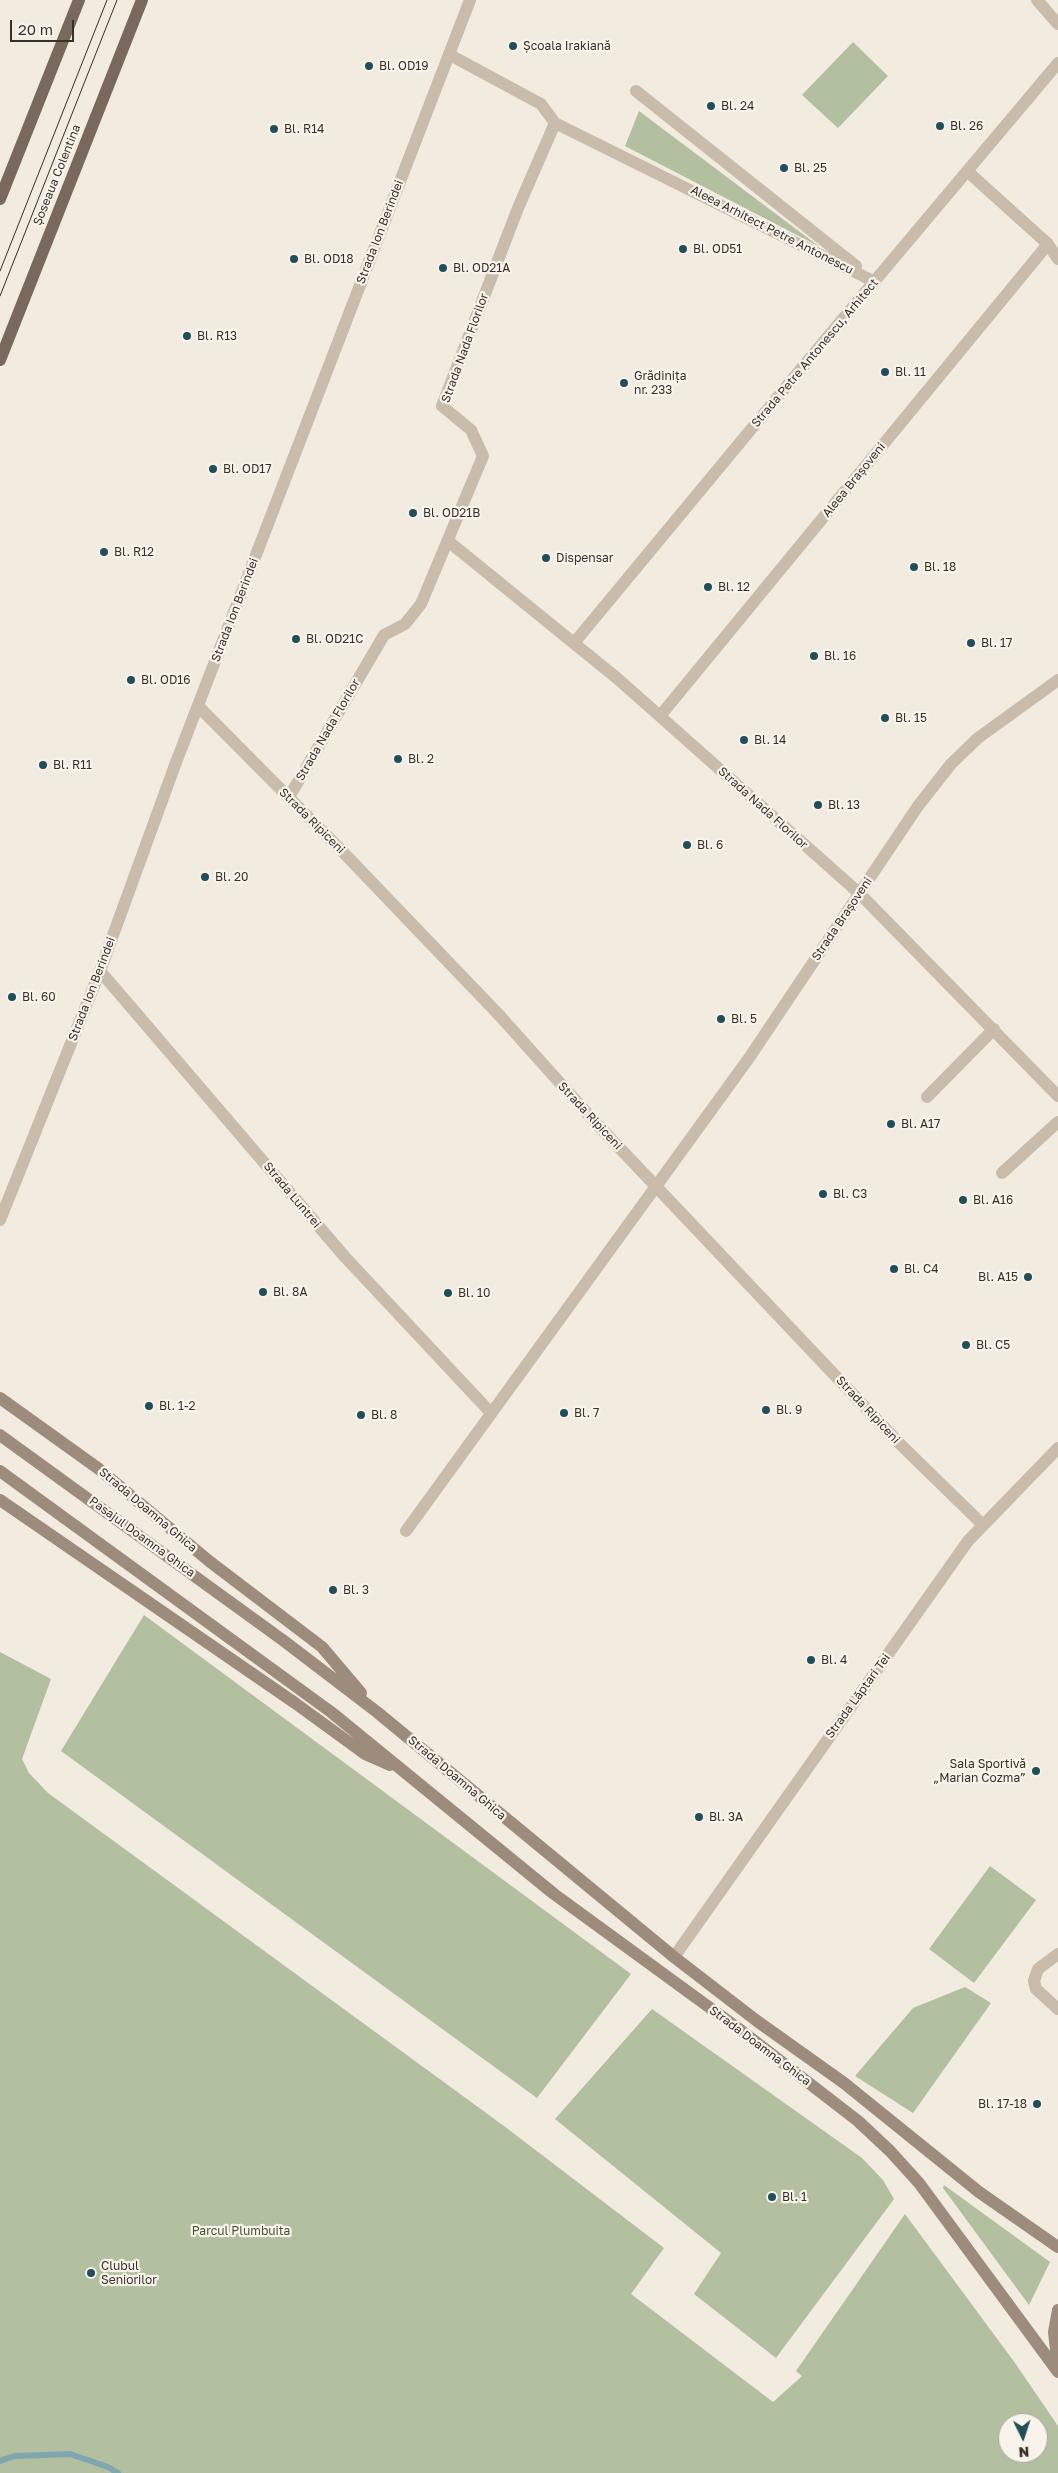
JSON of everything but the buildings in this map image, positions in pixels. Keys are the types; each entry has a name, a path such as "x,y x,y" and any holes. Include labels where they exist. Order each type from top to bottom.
{"main road":[{"path":"0,199 79,0"},
{"name":"Șoseaua Colentina","path":"0,360 142,0"},
{"name":"Strada Doamna Ghica","path":"0,1398 99,1468 209,1561 322,1646 377,1712"},
{"name":"Pasajul Doamna Ghica","path":"0,1435 284,1641"},
{"name":"Strada Doamna Ghica","path":"0,1471 268,1667 408,1773 554,1894 809,2082 874,2136 919,2183 1058,2370"},
{"name":"Strada Doamna Ghica","path":"0,1500 296,1703 366,1754 408,1773"},
{"name":"Strada Doamna Ghica","path":"284,1641 377,1712 674,1957 757,2021 844,2083 979,2192 1058,2247"},
{"path":"1058,2310 1054,2332 1058,2370"}],"street":[{"name":"Strada Ion Berindei","path":"0,1220 100,971 142,850 470,0"},
{"path":"1037,0 1058,24"},
{"path":"450,55 542,104 555,123"},
{"name":"Strada Petre Antonescu, Arhitect","path":"574,643 1058,63"},
{"name":"Aleea Arhitect Petre Antonescu","path":"636,91 875,282"},
{"name":"Aleea Arhitect Petre Antonescu","path":"555,123 875,282"},
{"name":"Strada Nada Florilor","path":"289,797 384,635 404,624 421,604 482,456 471,430 442,406 518,208 555,123"},
{"path":"966,171 1048,244 1058,259"},
{"name":"Aleea Brașoveni","path":"660,716 1048,244"},
{"name":"Strada Nada Florilor","path":"448,541 574,643 660,716 859,893 1058,1096"},
{"name":"Strada Brașoveni","path":"658,1187 749,1058 918,806 951,764 978,738 1058,680"},
{"name":"Strada Ripiceni","path":"198,706 289,797 493,1009 594,1121 899,1443 983,1525"},
{"name":"Strada Luntrei","path":"100,971 344,1257 491,1414"},
{"path":"927,1097 994,1029"},
{"path":"1002,1173 1058,1122"},
{"path":"406,1531 658,1187"},
{"name":"Strada Lăptari Tei","path":"674,1957 968,1541 1058,1448"},
{"path":"1058,1954 1038,1969 1034,1981 1036,1989 1058,2009"}],"green space":[{"path":"853,42 888,76 838,128 802,95"},
{"path":"639,111 820,247 625,146"},
{"path":"144,1615 631,1974 537,2098 61,1751"},
{"name":"Parcul Plumbuita","path":"0,1652 51,1679 22,1759 29,1773 48,1793 504,2126 664,2248 631,2294 773,2402 802,2376 796,2371 905,2214 1015,2363 1058,2426 1058,2473 0,2473"},
{"path":"990,1866 1036,1900 974,1983 929,1949"},
{"path":"965,1987 991,2003 913,2113 855,2076 913,2008"},
{"path":"652,2009 862,2158 883,2180 894,2199 776,2358 694,2294 721,2253 555,2119"},
{"path":"944,2185 1050,2262 1029,2305 943,2188"}],"waterway":[{"path":"0,2461 15,2456 70,2454 108,2467 118,2473"}],"tram line":[{"path":"0,271 107,0"},
{"path":"0,296 117,0"}],"place":[{"name":"Școala Irakiană","path":"513,46"},
{"name":"Bl. OD19","path":"369,66"},
{"name":"Bl. 24","path":"711,106"},
{"name":"Bl. 26","path":"940,126"},
{"name":"Bl. R14","path":"274,129"},
{"name":"Bl. 25","path":"784,168"},
{"name":"Bl. OD51","path":"683,249"},
{"name":"Bl. OD18","path":"294,259"},
{"name":"Bl. OD21A","path":"443,268"},
{"name":"Bl. R13","path":"187,336"},
{"name":"Bl. 11","path":"885,372"},
{"name":"Grădinița nr. 233","path":"624,383"},
{"name":"Bl. OD17","path":"213,469"},
{"name":"Bl. OD21B","path":"413,513"},
{"name":"Bl. R12","path":"104,552"},
{"name":"Dispensar","path":"546,558"},
{"name":"Bl. 18","path":"914,567"},
{"name":"Bl. 12","path":"708,587"},
{"name":"Bl. OD21C","path":"296,639"},
{"name":"Bl. 17","path":"971,643"},
{"name":"Bl. 16","path":"814,656"},
{"name":"Bl. OD16","path":"131,680"},
{"name":"Bl. 15","path":"885,718"},
{"name":"Bl. 14","path":"744,740"},
{"name":"Bl. 2","path":"398,759"},
{"name":"Bl. R11","path":"43,765"},
{"name":"Bl. 13","path":"818,805"},
{"name":"Bl. 6","path":"687,845"},
{"name":"Bl. 20","path":"205,877"},
{"name":"Bl. 60","path":"12,997"},
{"name":"Bl. 5","path":"721,1019"},
{"name":"Bl. A17","path":"891,1124"},
{"name":"Bl. C3","path":"823,1194"},
{"name":"Bl. A16","path":"963,1200"},
{"name":"Bl. C4","path":"894,1269"},
{"name":"Bl. A15","path":"1028,1277"},
{"name":"Bl. 8A","path":"263,1292"},
{"name":"Bl. 10","path":"448,1293"},
{"name":"Bl. C5","path":"966,1345"},
{"name":"Bl. 1-2","path":"149,1406"},
{"name":"Bl. 9","path":"766,1410"},
{"name":"Bl. 7","path":"564,1413"},
{"name":"Bl. 8","path":"361,1415"},
{"name":"Bl. 3","path":"333,1590"},
{"name":"Bl. 4","path":"811,1660"},
{"name":"Sala Sportivă „Marian Cozma”","path":"1036,1771"},
{"name":"Bl. 3A","path":"699,1817"},
{"name":"Bl. 17-18","path":"1037,2104"},
{"name":"Bl. 1","path":"772,2197"},
{"name":"Clubul Seniorilor","path":"91,2273"}]}
